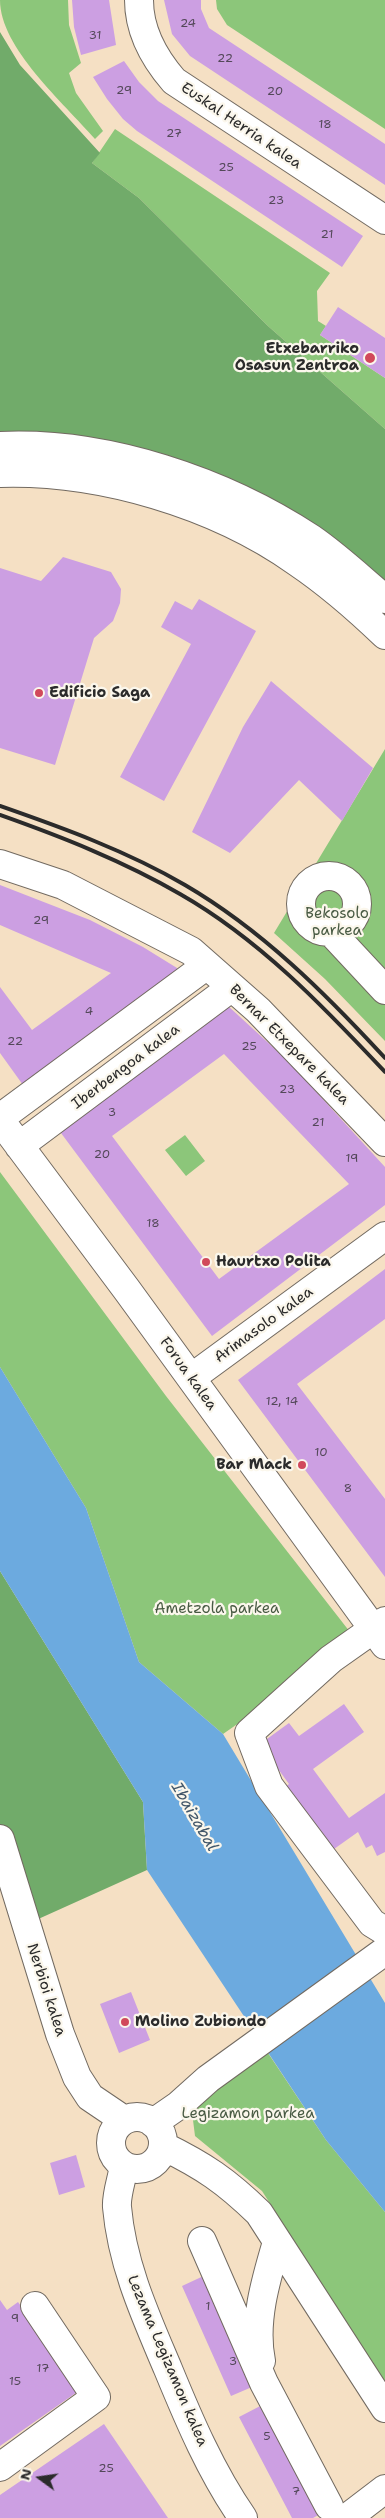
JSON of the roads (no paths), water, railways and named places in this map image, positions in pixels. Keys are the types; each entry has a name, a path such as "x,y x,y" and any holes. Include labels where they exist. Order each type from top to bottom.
{"main road":[{"name":"Euskal Herria kalea","path":"139,0 139,13 148,41 160,65 174,81 385,220"},
{"path":"0,446 22,445 108,455 192,478 259,508 312,540 385,600"},
{"path":"0,473 66,477 102,482 183,503 247,532 297,562 385,635"},
{"name":"Bernar Etxepare kalea","path":"0,864 63,884 191,950 258,1010 385,1142"},
{"path":"331,932 385,990"},
{"path":"0,1119 207,965"},
{"name":"Iberbengoa kalea","path":"19,1146 232,987"},
{"name":"Forua kalea","path":"0,1119 381,1632 332,1659 250,1733 269,1786 372,1924 385,1931"},
{"name":"Arimasolo kalea","path":"191,1378 385,1236"},
{"name":"Nerbioi kalea","path":"0,1839 60,2034 77,2077 90,2097 124,2120"},
{"path":"379,1955 208,2079 179,2105 158,2134 160,2154 149,2167 132,2169 124,2166 118,2162 111,2147 114,2131 124,2120 139,2117 158,2134 233,2189 259,2213 385,2408"},
{"name":"Lezama Legizamon kalea","path":"124,2166 117,2205 123,2247 137,2295 189,2420 214,2471 243,2518"},
{"path":"202,2241 264,2382 338,2512 385,2489"},
{"path":"264,2382 259,2354 259,2335 266,2283 277,2242"},
{"path":"0,2467 96,2398 35,2306"}],"water":[{"name":"Ibaizabal","path":"0,1367 86,1508 139,1662 223,1734 385,2003 385,2212 326,2140 147,1870 143,1802 0,1571"}],"railway":[{"path":"0,806 71,832 140,861 185,885 213,903 266,942 291,964 385,1058"},
{"path":"0,815 114,860 180,894 209,912 237,932 289,975 385,1072"}],"place":[{"name":"Etxebarriko Osasun Zentroa","path":"370,358"},
{"name":"Edificio Saga","path":"39,693"},
{"name":"Haurtxo Polita","path":"206,1262"},
{"name":"Bar Mack","path":"302,1465"},
{"name":"Molino Zubiondo","path":"125,2022"}],"park label":[{"name":"Bekosolo parkea","path":"337,922"},
{"name":"Ametzola parkea","path":"217,1609"},
{"name":"Legizamon parkea","path":"248,2114"}]}
